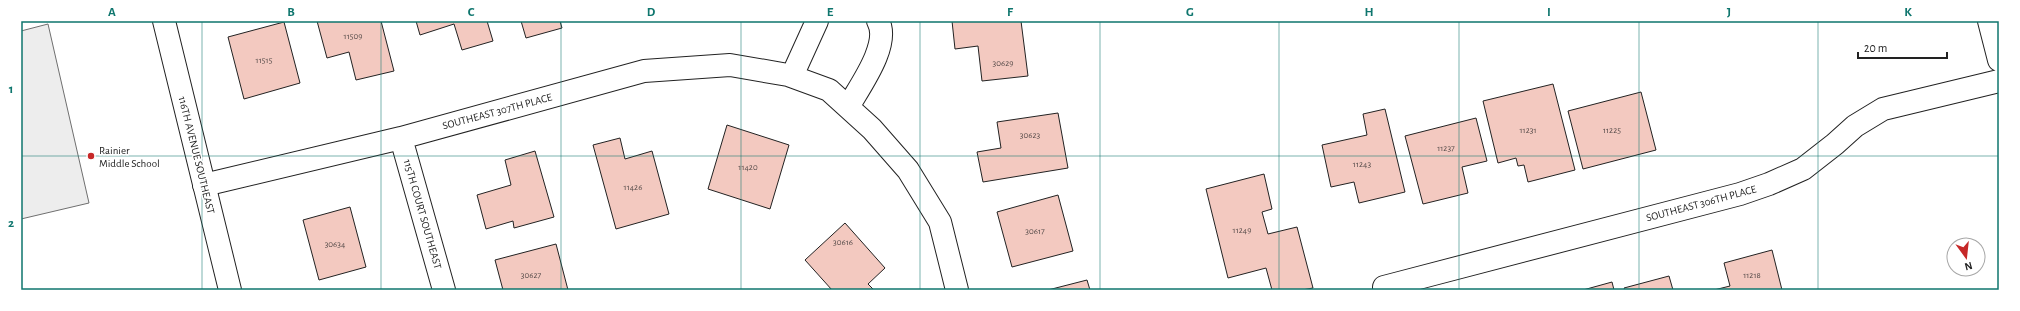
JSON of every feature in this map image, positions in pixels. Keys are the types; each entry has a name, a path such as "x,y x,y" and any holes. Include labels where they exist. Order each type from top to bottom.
{"street":[{"name":"116TH AVENUE SOUTHEAST","path":"164,21 230,290"},
{"path":"792,76 818,21"},
{"path":"878,21 882,36 879,49 848,107 872,129 908,170 940,222 957,290"},
{"path":"1989,21 1999,60"},
{"name":"SOUTHEAST 307TH PLACE","path":"204,185 401,138 644,71 730,65 792,76 830,90 848,107"},
{"name":"SOUTHEAST 306TH PLACE","path":"1384,287 1748,191 1803,170 1835,144 1854,126 1883,109 1999,81"},
{"name":"115TH COURT SOUTHEAST","path":"401,138 444,290"}],"shaded area":[{"path":"48,24 89,203 21,219 21,31"}],"building":[{"path":"317,21 381,21 394,71 356,80 349,52 327,58"},
{"path":"416,21 487,21 493,41 462,50 454,24 420,35"},
{"path":"521,21 560,21 562,28 526,38"},
{"path":"952,21 1021,21 1028,76 982,81 978,46 955,49"},
{"path":"284,22 300,83 244,99 228,37"},
{"path":"1553,84 1575,170 1528,182 1524,165 1518,166 1516,158 1498,163 1483,101"},
{"path":"1641,92 1656,150 1583,169 1568,111"},
{"path":"1385,109 1405,192 1359,203 1354,182 1331,187 1322,145 1367,135 1363,114"},
{"path":"1058,113 1068,168 983,182 977,152 1001,148 997,122"},
{"path":"1476,118 1487,161 1462,167 1468,193 1423,204 1405,136"},
{"path":"727,125 789,145 770,209 708,189"},
{"path":"620,138 625,159 652,151 669,214 616,229 593,145"},
{"path":"535,151 554,217 514,228 513,221 486,229 477,195 511,185 505,160"},
{"path":"1264,174 1272,209 1262,212 1268,234 1297,227 1313,288 1302,290 1272,290 1266,268 1228,278 1206,189"},
{"path":"1058,195 1073,251 1012,267 997,212"},
{"path":"350,207 366,267 319,280 303,220"},
{"path":"845,223 885,268 868,284 874,290 832,290 805,260"},
{"path":"556,244 568,290 503,290 495,260"},
{"path":"1772,250 1782,290 1714,290 1730,286 1724,263"},
{"path":"1669,276 1673,290 1625,290 1624,288"},
{"path":"1087,280 1090,290 1048,290"},
{"path":"1612,282 1614,290 1583,290"}],"place":[{"name":"Rainier Middle School","path":"91,156"}]}
